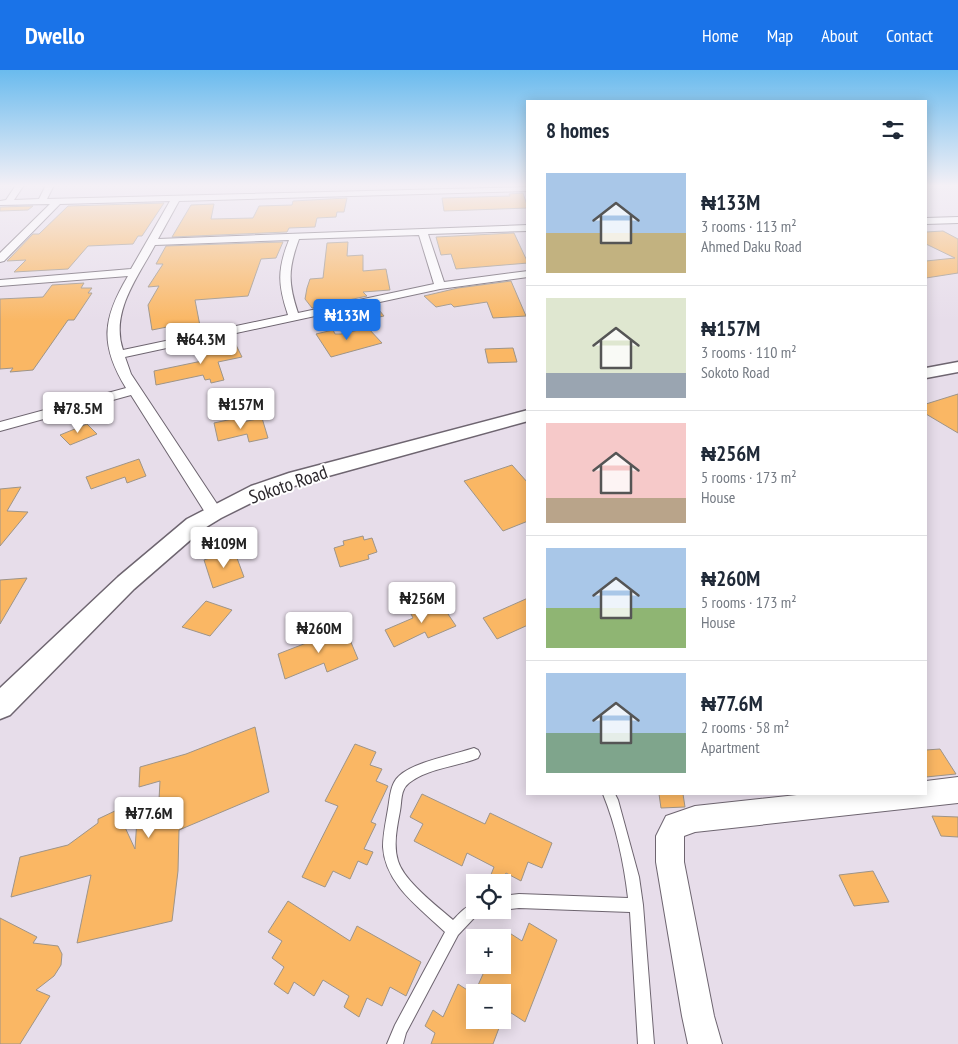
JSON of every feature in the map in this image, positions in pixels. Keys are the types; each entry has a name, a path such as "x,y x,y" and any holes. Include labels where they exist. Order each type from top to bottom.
{"street":[{"path":"0,259 29,230"},
{"path":"158,230 120,299 113,321 113,340 124,374 214,512"},
{"path":"152,242 464,230"},
{"path":"423,232 440,286"},
{"path":"294,318 284,288 284,274 286,260 295,237"},
{"path":"0,246 20,239"},
{"path":"0,283 134,272"},
{"path":"118,355 440,286 526,274"},
{"path":"927,373 958,367"},
{"path":"0,427 134,390"},
{"name":"Sokoto Road","path":"0,706 126,583 195,524 214,512 258,491 296,478 526,416"},
{"path":"927,793 958,790"},
{"path":"705,1044 698,1016 670,862 669,836 676,825 695,819 913,795"}],"lane":[{"path":"453,930 405,883 394,868 390,851 391,824 397,793 402,781 416,772 474,754"},
{"path":"610,795 619,822 632,877 636,905 646,1044"},
{"path":"511,901 519,900 636,905"},
{"path":"395,1044 400,1030 453,930 466,916"}],"building":[{"path":"43,230 146,230 142,236 138,236 133,244 88,246 68,269 14,272 26,260 7,261 33,234 39,234"},
{"path":"176,230 288,230 287,232 172,237"},
{"path":"943,231 958,239 958,273 927,278 927,261 955,258 927,244 927,232"},
{"path":"514,233 526,259 526,263 456,269 451,254 441,255 436,237"},
{"path":"283,242 276,258 261,259 248,296 195,300 200,326 204,326 205,331 173,336 172,326 152,330 148,305 159,286 148,287 163,264 156,264 166,246"},
{"path":"348,242 347,256 363,255 363,271 386,269 390,290 363,292 367,296 312,308 305,299 307,288 310,279 323,278 327,243"},
{"path":"511,281 526,316 493,318 487,302 454,307 451,304 436,307 424,296 458,288"},
{"path":"84,283 81,288 92,288 88,293 92,293 74,320 68,320 33,370 10,372 13,368 0,369 0,299 43,297 52,285"},
{"path":"375,305 384,316 370,319 361,308"},
{"path":"368,328 382,343 331,357 316,334 333,330 335,334 341,334"},
{"path":"207,341 208,348 235,343 242,357 218,362 224,380 211,383 210,379 205,380 203,375 156,385 154,371 202,361 196,344"},
{"path":"513,348 517,362 488,363 485,349"},
{"path":"958,394 958,433 927,415 927,404"},
{"path":"237,418 238,423 262,418 268,438 249,442 247,434 218,441 214,423"},
{"path":"87,424 97,434 70,445 60,435"},
{"path":"139,459 146,476 127,483 125,477 91,489 86,477"},
{"path":"512,465 526,481 526,522 503,531 464,481"},
{"path":"21,487 7,511 28,512 0,546 0,489"},
{"path":"363,536 364,540 372,538 377,552 368,555 369,559 340,567 334,548 344,545 343,541"},
{"path":"234,550 244,577 213,588 204,560"},
{"path":"27,578 0,624 0,580"},
{"path":"438,599 456,626 428,638 425,632 394,647 385,630 413,618 410,612"},
{"path":"526,599 526,626 497,639 483,618"},
{"path":"206,601 232,610 210,636 182,627"},
{"path":"345,628 358,659 327,672 324,663 285,679 278,654"},
{"path":"255,727 269,792 179,830 178,871 172,921 77,943 91,875 11,897 20,857 68,845 98,823 98,819 117,810 135,849 137,819 158,818 160,781 139,787 140,767 186,754"},
{"path":"355,744 376,752 370,765 382,769 376,781 388,786 371,822 376,824 364,849 373,852 367,865 358,861 350,879 333,871 325,887 302,877 338,806 325,801"},
{"path":"940,749 956,774 927,777 927,750"},
{"path":"422,794 485,824 490,813 552,843 542,868 528,862 521,881 511,874 491,874 494,867 467,853 462,866 414,841 423,824 410,817"},
{"path":"659,795 683,795 685,807 661,808"},
{"path":"932,816 958,817 958,837 941,836"},
{"path":"873,871 889,902 854,906 839,875"},
{"path":"288,901 350,941 357,926 421,962 406,996 390,987 382,1006 367,998 359,1017 344,1007 349,996 323,980 314,996 294,982 288,994 274,984 284,967 272,958 282,941 268,932"},
{"path":"0,918 37,937 33,943 58,946 62,954 61,965 54,976 36,990 50,996 20,1044 0,1044"},
{"path":"529,923 557,940 525,1022 511,1013 511,984 479,984 483,974 511,974 511,934 522,941"},
{"path":"458,984 466,989 466,1029 499,1029 493,1044 431,1044 435,1033 425,1026 433,1010 443,1017"}]}
